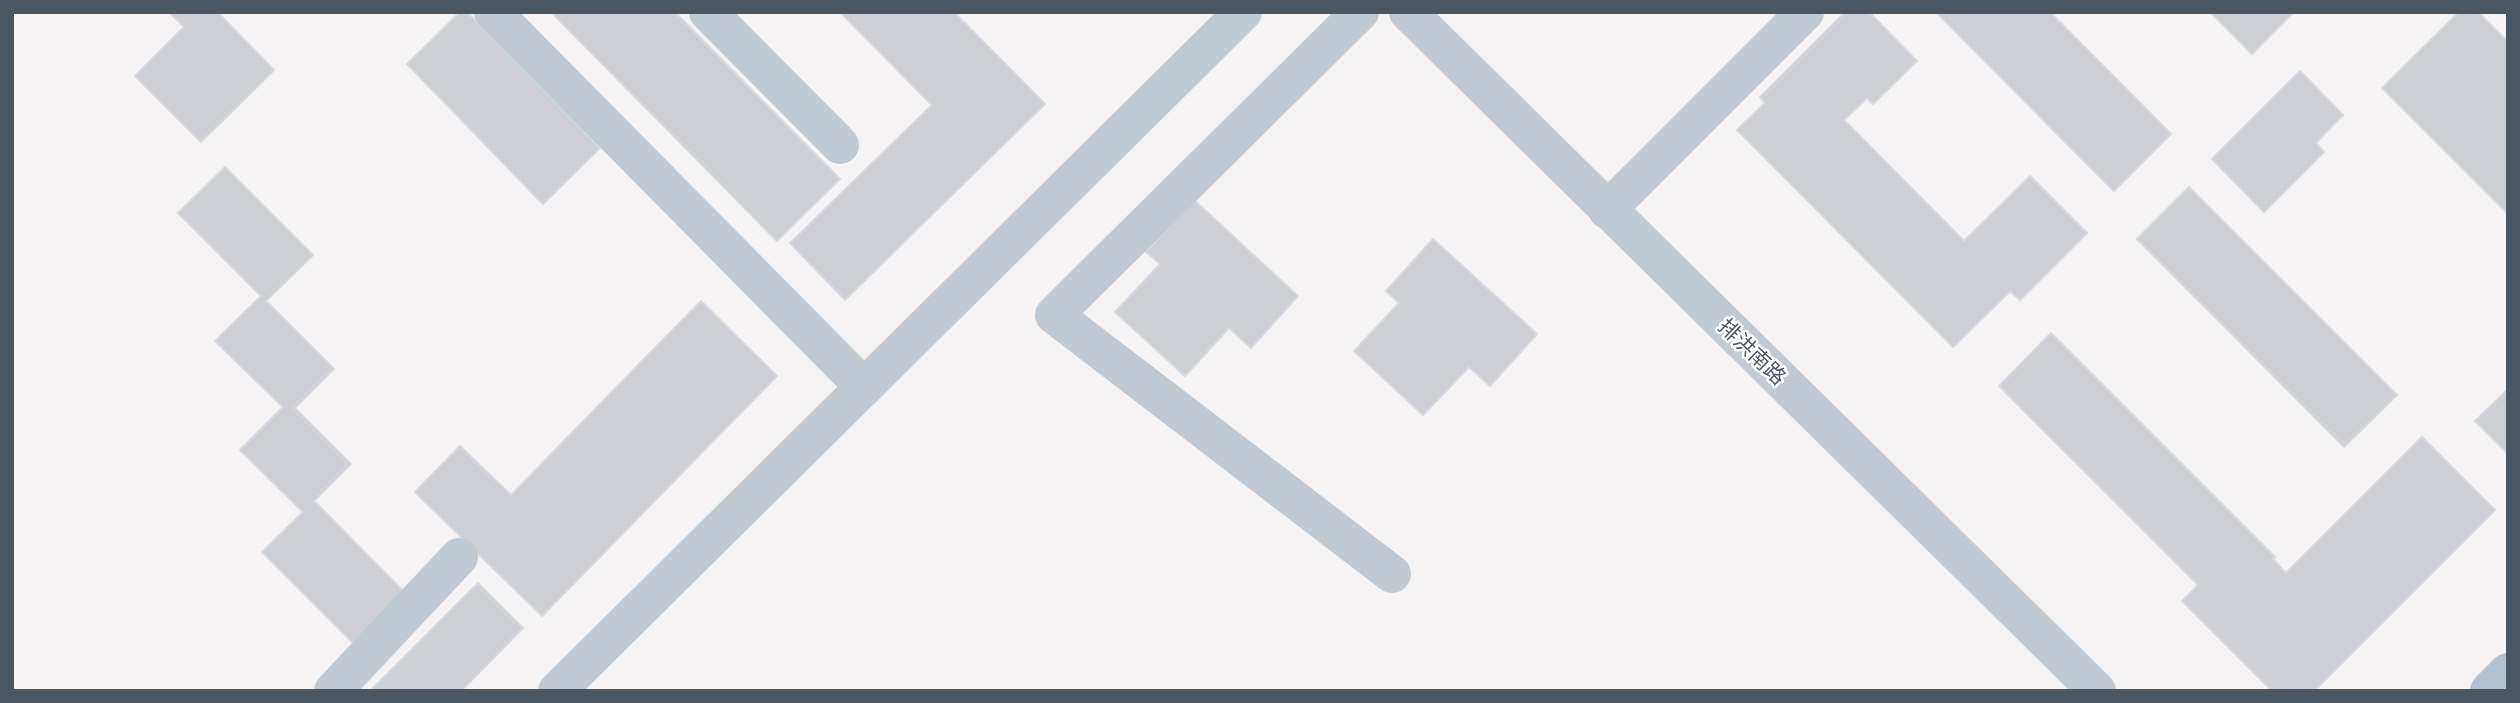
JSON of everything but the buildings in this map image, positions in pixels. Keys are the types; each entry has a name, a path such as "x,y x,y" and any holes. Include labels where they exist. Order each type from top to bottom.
{"main road":[{"path":"2489,691 2508,672"}],"street":[{"path":"493,12 864,387"},
{"path":"708,12 840,145"},
{"path":"557,691 1243,12"},
{"path":"1360,12 1054,315 1392,574"},
{"name":"排洪南路","path":"1408,12 2097,691"},
{"path":"1607,210 1805,12"},
{"path":"333,691 459,558"}]}
